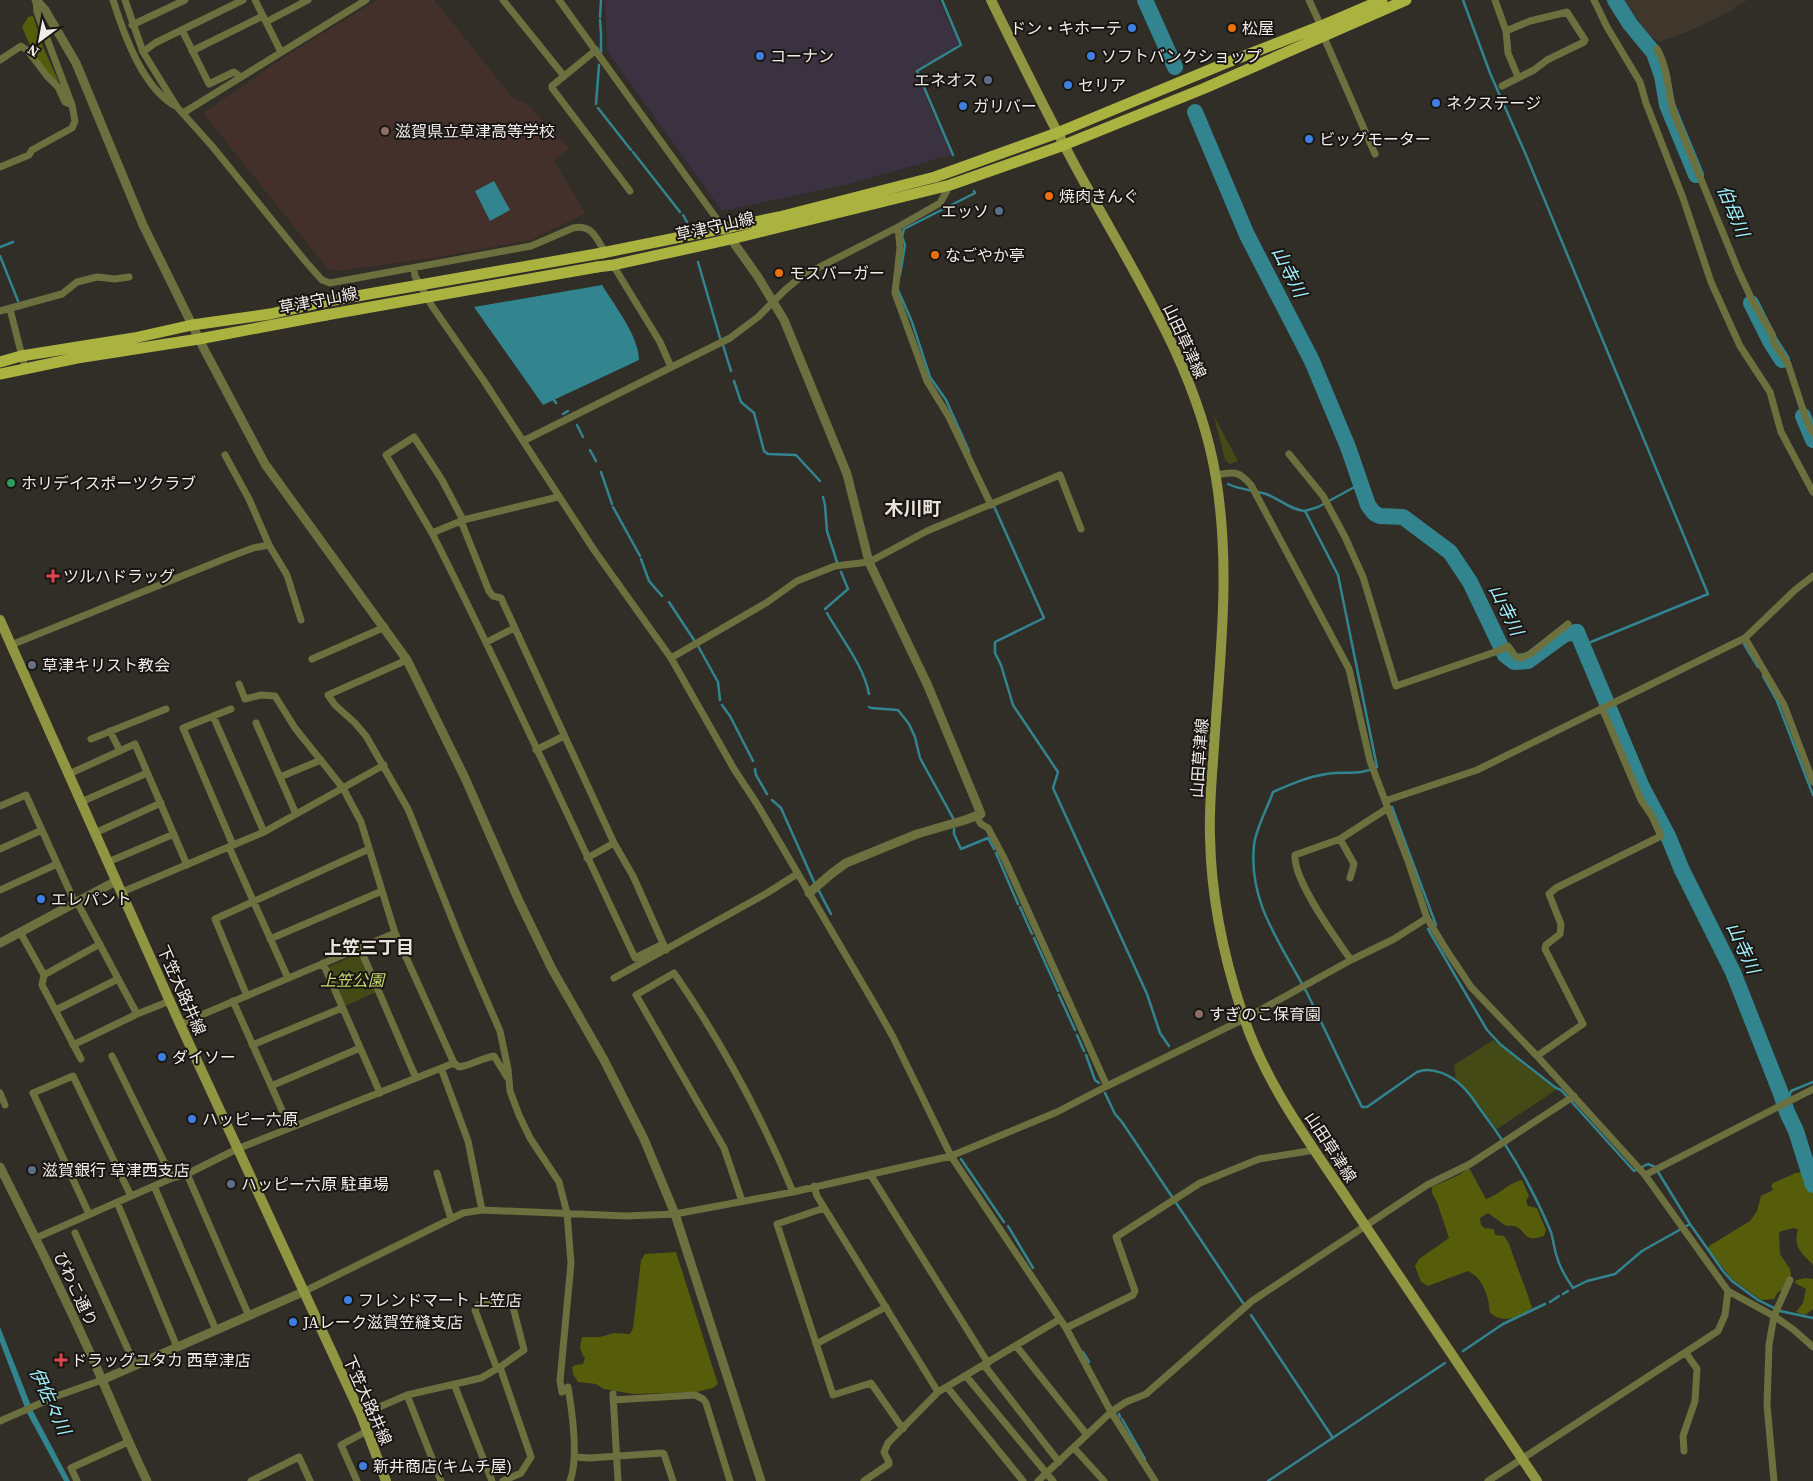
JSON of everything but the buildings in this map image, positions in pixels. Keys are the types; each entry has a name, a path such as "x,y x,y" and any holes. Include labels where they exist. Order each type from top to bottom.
{"main road":[{"name":"山田草津線","path":"991,0 1057,133 1173,346 1204,426 1216,475 1223,530 1225,591 1210,835 1216,919 1230,975 1244,1019 1260,1057 1279,1093 1537,1481"},
{"name":"草津守山線","path":"0,374 25,368 200,339 613,265 731,240 950,185 1064,146 1205,88 1382,0"},
{"name":"草津守山線","path":"0,362 21,356 270,314 323,302 724,229 779,217 935,177 1057,133 1234,60 1322,31 1406,0"},
{"name":"下笠大路井線","path":"0,620 3,636 11,645 180,1024 361,1414 386,1481"}],"street":[{"path":"0,166 29,155 32,150 72,128 75,121 72,105 37,12 36,0"},
{"path":"36,0 45,10 76,63 143,226 192,326 265,464 407,660 465,778 519,902 552,969 604,1060 644,1139 678,1213 761,1481"},
{"path":"113,0 122,29 140,66 156,91 167,102 180,110"},
{"path":"125,0 132,25 143,52 180,110 322,280 330,283 531,246 580,226 590,230 604,252"},
{"path":"132,25 186,0"},
{"path":"143,52 155,43 242,0"},
{"path":"254,0 281,52"},
{"path":"192,51 308,0"},
{"path":"180,110 241,77 366,0"},
{"path":"503,0 564,76"},
{"path":"559,0 724,229 774,302 784,320 847,474 870,562 928,686 982,814 917,834 846,863 809,893"},
{"path":"1309,0 1376,154"},
{"path":"1495,0 1506,31 1508,53 1518,77"},
{"path":"1594,0 1602,18 1640,82 1646,103 1683,198 1711,282 1740,346 1770,392 1781,432 1813,492"},
{"path":"1502,86 1534,70 1547,60 1585,40 1567,12 1530,21 1506,31"},
{"path":"182,30 210,84 234,72 241,77"},
{"path":"0,60 21,46 28,51 58,87 65,102 72,105"},
{"path":"1657,48 1666,69 1669,100 1675,116 1739,272 1753,302 1772,334 1774,343 1788,364 1806,419 1813,433"},
{"path":"596,50 552,86 552,88 630,191"},
{"path":"523,441 730,338 758,318 785,290 809,272 898,228 940,203 950,185"},
{"path":"898,228 900,248 895,293 927,381 949,417 990,505"},
{"path":"613,265 660,342 671,367"},
{"path":"414,269 415,276 432,306 484,381 558,497 671,658 734,769 757,804 893,1037 950,1156 1066,1328 1111,1412 1154,1481"},
{"path":"0,311 62,294 77,282 97,277 115,279 129,277"},
{"path":"10,309 25,368"},
{"path":"414,437 442,480 462,521 489,592 493,596 501,598 614,843 633,876 665,947 635,958 487,642 432,533 386,455 414,437"},
{"path":"1289,454 1323,496 1345,537 1363,577 1396,686 1508,646 1515,656 1521,658 1530,654 1568,624"},
{"path":"225,455 249,499 269,545 286,575 301,620"},
{"path":"1216,475 1232,472 1241,474 1251,485 1349,669 1370,761 1408,861 1427,918 1471,987 1645,1174 1728,1291 1774,1316 1813,1346"},
{"path":"671,658 766,603 797,581 835,566 870,562 927,531 1060,475 1081,529"},
{"path":"432,533 462,521 558,497"},
{"path":"11,645 229,557 253,548 269,545"},
{"path":"1351,960 1322,918 1299,873 1295,855 1340,839 1386,804 1477,770 1745,638 1795,590 1813,576"},
{"path":"312,659 385,628"},
{"path":"487,642 514,628"},
{"path":"1745,638 1784,705 1813,782"},
{"path":"407,660 328,695 335,705 366,736 408,809 462,944 500,1031 510,1092 530,1138 559,1182 566,1214 571,1262 560,1381 565,1390 572,1414 574,1457 573,1475 570,1481"},
{"path":"239,684 245,699 261,695 274,696 295,728 343,788 362,822 395,933 454,1063 459,1068 475,1064 486,1057 494,1056 505,1072 509,1083"},
{"path":"92,739 166,708"},
{"path":"1537,1056 1583,1024 1545,949 1546,945 1560,934 1561,929 1549,894 1556,888 1661,836 1642,800 1602,708"},
{"path":"231,709 183,728 253,902 288,978"},
{"path":"213,716 264,832"},
{"path":"256,723 296,814"},
{"path":"110,731 120,751"},
{"path":"536,750 564,736"},
{"path":"69,774 135,744 187,865"},
{"path":"280,777 321,760"},
{"path":"122,892 264,832 384,765"},
{"path":"81,802 147,773"},
{"path":"0,806 26,794 76,902 137,1014"},
{"path":"95,833 161,804"},
{"path":"976,816 981,824 988,828 1005,860 1107,1086"},
{"path":"0,849 42,830"},
{"path":"108,862 174,834"},
{"path":"1340,839 1354,864 1350,878"},
{"path":"588,858 614,843"},
{"path":"246,996 215,919 369,850"},
{"path":"0,890 57,864"},
{"path":"614,978 665,947 768,893 797,874"},
{"path":"0,944 116,881"},
{"path":"270,939 382,891"},
{"path":"0,1421 135,1366 303,1292 463,1213 482,1210 626,1216 678,1213 793,1192 950,1156 1057,1112 1244,1019 1351,960 1394,939 1427,918"},
{"path":"20,932 44,975 42,985 81,1059"},
{"path":"180,1024 395,933"},
{"path":"44,975 100,944"},
{"path":"360,948 416,1078"},
{"path":"323,964 380,1093"},
{"path":"742,1200 724,1148 636,995 674,973 700,1010 772,1141 793,1192"},
{"path":"56,1010 118,979"},
{"path":"73,1044 170,1001"},
{"path":"233,1002 290,1128"},
{"path":"252,1044 342,1008"},
{"path":"271,1086 360,1048"},
{"path":"112,1056 172,1178"},
{"path":"36,1238 172,1178 188,1174 237,1149 454,1063"},
{"path":"442,1068 468,1141 482,1210"},
{"path":"89,1214 33,1093 73,1076 131,1196"},
{"path":"1645,1174 1813,1088"},
{"path":"0,1093 5,1105"},
{"path":"1038,1481 1111,1412 1126,1402 1146,1394 1252,1301 1428,1185 1470,1164 1574,1096"},
{"path":"1066,1328 1133,1295 1135,1291 1116,1238 1200,1183 1259,1159 1316,1150"},
{"name":"びわこ通り","path":"0,1167 36,1238 147,1481"},
{"path":"437,1173 450,1219"},
{"path":"188,1174 249,1316"},
{"path":"870,1174 986,1364 1059,1462"},
{"path":"154,1186 216,1330"},
{"path":"814,1186 824,1208 938,1392"},
{"path":"117,1202 177,1347"},
{"path":"824,1208 777,1224 833,1395 871,1383 903,1429"},
{"path":"75,1233 135,1366"},
{"path":"1774,1481 1767,1405 1768,1365 1774,1316 1790,1280"},
{"path":"1488,1481 1718,1331 1726,1315 1728,1291"},
{"path":"361,1414 407,1395 481,1378 498,1368 524,1350 512,1303 503,1297 478,1305 475,1310 498,1368 531,1457 521,1473 504,1481"},
{"path":"816,1344 886,1307"},
{"path":"864,1481 890,1462 884,1452 888,1443 938,1392 1017,1347 1060,1319"},
{"path":"1017,1347 1087,1436"},
{"path":"1684,1451 1683,1436 1695,1401 1697,1369 1686,1353"},
{"path":"966,1376 1053,1481"},
{"path":"454,1384 492,1481"},
{"path":"947,1387 1023,1481"},
{"path":"407,1395 441,1481"},
{"path":"618,1481 613,1397 695,1396 703,1400 710,1415 730,1481"},
{"path":"357,1481 341,1444 367,1430"},
{"path":"77,1481 71,1468 128,1442"},
{"path":"1074,1448 1104,1481"},
{"path":"574,1457 662,1453 673,1481"},
{"path":"251,1481 299,1457 310,1481"},
{"path":"267,1473 271,1481"}],"shaded area":[{"name":"滋賀県立草津高等学校","path":"377,0 434,0 512,97 527,104 570,149 553,160 586,213 531,240 433,258 336,271 327,268 203,113 292,52"},
{"path":"605,0 939,0 959,44 915,72 951,155 845,185 722,211 607,51"},
{"path":"1625,0 1748,0 1737,5 1731,11 1694,29 1659,42 1646,32"}],"green space":[{"path":"33,16 43,47 59,82 53,79 42,66 32,50 22,27 28,17"},
{"path":"1214,416 1238,461 1230,464 1225,460"},
{"name":"上笠公園","path":"358,954 376,992 345,1006 329,970 330,966"},
{"path":"1493,1040 1556,1090 1497,1129 1467,1089 1456,1079 1454,1065"},
{"path":"1469,1168 1486,1199 1522,1180 1529,1196 1526,1201 1528,1206 1537,1208 1546,1230 1544,1236 1530,1238 1518,1228 1506,1226 1488,1213 1480,1218 1481,1225 1484,1228 1494,1229 1495,1235 1504,1236 1508,1241 1532,1308 1517,1317 1506,1319 1490,1313 1488,1301 1481,1283 1478,1278 1468,1271 1428,1286 1421,1282 1415,1266 1419,1259 1449,1238 1432,1193 1432,1187 1459,1175"},
{"path":"1802,1172 1808,1176 1809,1184 1813,1191 1813,1265 1797,1245 1798,1229 1793,1228 1779,1232 1780,1254 1790,1269 1792,1283 1778,1292 1774,1299 1761,1300 1732,1279 1708,1249 1709,1246 1750,1221 1757,1211 1761,1196 1773,1190 1771,1186 1773,1183"},
{"path":"676,1252 718,1384 713,1388 696,1392 633,1394 604,1389 596,1384 578,1382 573,1374 572,1367 583,1364 585,1357 580,1347 582,1337 600,1337 614,1333 630,1334 633,1328 641,1260 645,1254"},
{"path":"1813,1279 1813,1309 1805,1315 1796,1312 1803,1303 1806,1289 1795,1283 1796,1280"}],"water":[{"path":"494,181 510,210 490,221 475,191"},
{"path":"602,285 635,341 639,360 543,405 474,307"},
{"path":"0,1327 33,1411 70,1481 64,1481 27,1413 0,1342"}],"waterway":[{"path":"600,17 601,0"},
{"path":"942,0 961,45 917,71 953,155"},
{"name":"山寺川","path":"1145,0 1175,67"},
{"path":"1463,0 1490,73 1526,155 1708,594 1591,642"},
{"name":"伯母川","path":"1615,0 1630,24 1654,53 1662,76 1667,105 1696,175"},
{"path":"600,20 601,52"},
{"path":"596,104 599,65"},
{"path":"598,108 631,150"},
{"name":"山寺川","path":"1195,112 1247,235 1312,361 1348,447 1368,505 1374,513 1380,516 1403,517 1450,552 1470,582 1505,655 1514,662 1528,661 1565,634 1577,632 1642,787 1668,836 1682,870 1733,972 1796,1131 1813,1185"},
{"path":"633,152 680,212"},
{"path":"900,275 905,245 902,237 904,229 975,193 974,191"},
{"path":"683,215 687,222"},
{"path":"0,247 13,242"},
{"path":"0,256 18,301"},
{"path":"698,262 720,338"},
{"path":"898,290 912,322 930,377 946,400 969,451"},
{"name":"伯母川","path":"1751,303 1771,343 1782,360"},
{"path":"723,345 731,371"},
{"path":"734,381 741,402 754,413 764,451 768,454 796,455 820,481"},
{"path":"563,414 568,411"},
{"name":"伯母川","path":"1803,416 1813,440"},
{"path":"577,425 583,437"},
{"path":"590,450 596,461"},
{"path":"601,472 612,504"},
{"path":"1228,484 1237,488 1266,494 1295,509 1305,511"},
{"path":"1360,484 1318,507 1305,511 1338,575 1377,767 1358,772 1319,775 1273,792 1259,825 1254,845 1256,886 1269,923 1307,993 1362,1107 1367,1107 1417,1072 1423,1070 1447,1075 1458,1082 1468,1092 1521,1170 1537,1200 1551,1232 1561,1267 1573,1288 1587,1281 1615,1274 1642,1251 1690,1224"},
{"path":"823,497 827,531 837,562"},
{"path":"993,504 1044,618 995,642 995,653 1001,665 1013,705 1058,772 1053,788 1147,994 1160,1033 1169,1046"},
{"path":"613,507 640,556"},
{"path":"641,559 649,581 662,596"},
{"path":"825,609 848,589 841,572"},
{"path":"669,602 694,640"},
{"path":"827,613 857,663 869,694"},
{"path":"1744,644 1758,667"},
{"path":"698,646 718,682 720,700"},
{"path":"1763,676 1777,701 1813,795"},
{"path":"722,705 730,716 753,761"},
{"path":"869,707 898,710 909,724 915,737 920,758 953,818"},
{"path":"755,769 756,775 767,794"},
{"path":"772,800 781,808 814,882"},
{"path":"1390,809 1392,807 1436,925 1428,929 1487,1030 1501,1045 1561,1090 1634,1171 1648,1164 1655,1167 1690,1224 1732,1281 1758,1300 1780,1311 1813,1318"},
{"path":"954,829 954,834 961,849 988,838 994,849"},
{"path":"996,853 1018,904"},
{"path":"819,891 831,914"},
{"path":"1020,907 1032,934"},
{"path":"1034,938 1058,991"},
{"path":"1059,995 1075,1030"},
{"path":"1077,1035 1084,1051"},
{"path":"1086,1055 1095,1080 1099,1083"},
{"path":"1788,1100 1791,1091 1813,1082"},
{"path":"1105,1093 1115,1114 1243,1303"},
{"path":"961,1159 1004,1222"},
{"path":"1008,1226 1033,1268"},
{"path":"1563,1294 1568,1291"},
{"path":"1550,1302 1559,1296"},
{"path":"1463,1351 1503,1324 1545,1304"},
{"path":"1251,1315 1333,1438"},
{"path":"1083,1352 1089,1362"},
{"path":"1268,1481 1445,1363"},
{"path":"1122,1419 1145,1459"}],"place":[{"name":"ドン・キホーテ","path":"1132,28"},
{"name":"松屋","path":"1232,28"},
{"name":"コーナン","path":"760,56"},
{"name":"ソフトバンクショップ","path":"1091,56"},
{"name":"エネオス","path":"988,80"},
{"name":"セリア","path":"1068,85"},
{"name":"ネクステージ","path":"1436,103"},
{"name":"ガリバー","path":"963,106"},
{"name":"滋賀県立草津高等学校","path":"385,131"},
{"name":"ビッグモーター","path":"1309,139"},
{"name":"焼肉きんぐ","path":"1049,196"},
{"name":"エッソ","path":"999,211"},
{"name":"なごやか亭","path":"935,255"},
{"name":"モスバーガー","path":"779,273"},
{"name":"ホリデイスポーツクラブ","path":"11,483"},
{"name":"ツルハドラッグ","path":"53,576"},
{"name":"草津キリスト教会","path":"32,665"},
{"name":"エレパント","path":"41,899"},
{"name":"すぎのこ保育園","path":"1199,1014"},
{"name":"ダイソー","path":"162,1057"},
{"name":"ハッピー六原","path":"192,1119"},
{"name":"滋賀銀行 草津西支店","path":"32,1170"},
{"name":"ハッピー六原 駐車場","path":"231,1184"},
{"name":"フレンドマート 上笠店","path":"348,1300"},
{"name":"JAレーク滋賀笠縫支店","path":"293,1322"},
{"name":"ドラッグユタカ 西草津店","path":"61,1360"},
{"name":"新井商店(キムチ屋)","path":"363,1466"}],"district":[{"name":"木川町","path":"913,508"},
{"name":"上笠三丁目","path":"369,948"}],"water label":[{"name":"伊佐々川","path":"50,1401"}]}
